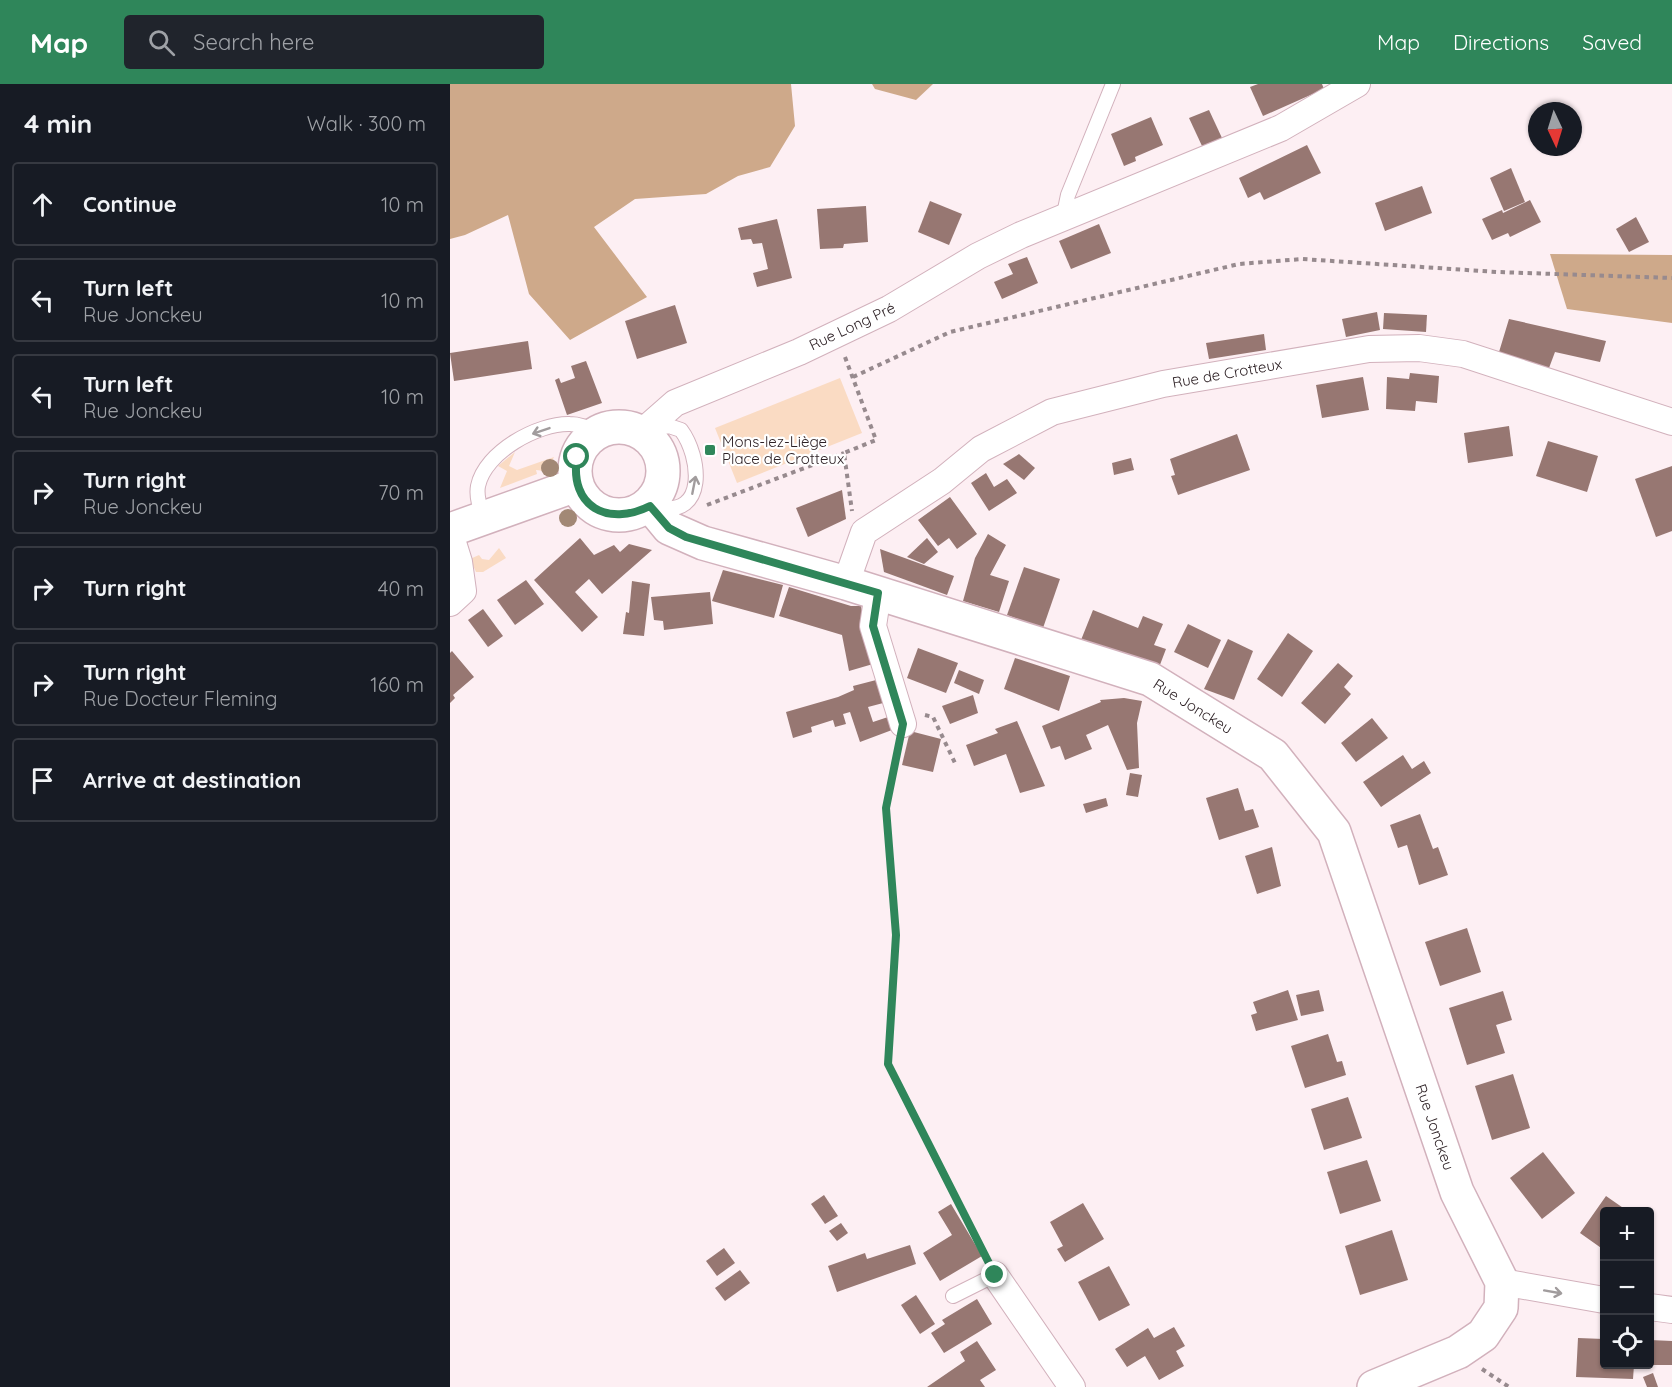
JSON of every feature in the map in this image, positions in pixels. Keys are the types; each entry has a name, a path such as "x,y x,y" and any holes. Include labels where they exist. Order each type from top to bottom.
{"street":[{"name":"Rue Long Pré","path":"642,432 675,403 835,335 912,297 987,252 1281,128 1357,84"},
{"name":"Rue de Crotteux","path":"864,532 942,481 981,448 1052,412 1163,384 1369,349 1419,348 1463,354 1672,422"},
{"path":"623,426 642,432 656,446 663,467 659,491 650,506 635,513 608,514 592,506 582,496 576,484 577,457 581,448 597,432 623,426"},
{"path":"450,603 463,591 459,561 450,532 576,484"},
{"name":"Rue Jonckeu","path":"650,506 669,528 686,537 846,583 1150,679 1273,755 1334,832 1457,1192 1502,1282"},
{"path":"846,583 864,532"},
{"path":"878,593 873,626 900,716"},
{"path":"995,1275 1072,1387"},
{"path":"1374,1387 1458,1352 1483,1335 1501,1308 1502,1282 1600,1299"},
{"path":"1654,1308 1672,1310"}],"lane":[{"path":"1063,219 1068,195 1113,84"},
{"path":"484,518 479,503 478,488 484,472 498,453 520,439 568,424 581,425 597,432"},
{"path":"642,432 657,427 676,427 686,437 696,475 691,497 686,504 666,509 650,506"},
{"path":"953,1296 995,1275"}],"path":[{"path":"853,377 950,332 1239,264 1284,259 1497,272 1672,278"},
{"path":"686,504 708,505 725,500 876,440 835,335"},
{"path":"844,453 846,481 854,517 864,532"},
{"path":"955,763 933,717 900,716 886,808 896,935 888,1064 995,1275"}],"shaded area":[{"path":"450,84 791,84 795,126 770,167 738,176 706,194 635,199 594,227 647,297 570,340 529,294 508,215 465,235 450,239"},
{"path":"872,84 933,84 916,100 875,89"},
{"path":"1550,254 1672,255 1672,323 1567,309"},
{"path":"840,378 862,433 737,483 715,428"},
{"path":"515,452 509,466 517,470 554,457 552,461 544,464 544,471 536,470 537,474 500,488 507,471 498,466"},
{"path":"499,548 506,558 483,572 476,572 470,559 479,555 482,559 489,560"}],"building":[{"path":"1258,84 1322,84 1324,89 1263,116 1250,87"},
{"path":"1209,110 1222,138 1202,146 1189,118"},
{"path":"1151,117 1163,145 1135,157 1136,161 1124,166 1111,134"},
{"path":"1307,145 1321,173 1264,200 1260,192 1248,198 1239,178"},
{"path":"1511,168 1525,202 1504,211 1490,178"},
{"path":"1422,186 1432,213 1385,231 1375,203"},
{"path":"1530,200 1541,222 1510,237 1508,233 1492,240 1482,219 1502,210 1503,213"},
{"path":"930,201 962,214 949,245 918,232"},
{"path":"866,206 868,242 844,244 843,248 820,249 817,209"},
{"path":"1636,217 1649,242 1629,252 1616,229"},
{"path":"777,219 792,278 757,287 753,273 768,269 762,243 753,244 751,239 741,240 738,228"},
{"path":"1099,224 1111,253 1071,269 1059,241"},
{"path":"1027,257 1038,283 1002,299 994,282 1013,274 1008,264"},
{"path":"675,305 687,343 637,359 625,321"},
{"path":"1377,312 1380,330 1346,337 1342,319"},
{"path":"1384,313 1427,315 1426,332 1383,329"},
{"path":"1509,319 1606,341 1600,362 1555,352 1549,368 1499,352"},
{"path":"1264,334 1266,350 1209,359 1206,343"},
{"path":"528,341 532,369 454,381 450,353"},
{"path":"586,361 602,403 567,415 555,380 559,378 561,383 575,378 571,366"},
{"path":"1410,373 1439,376 1437,403 1416,401 1415,411 1386,409 1387,377 1409,379"},
{"path":"1363,377 1369,410 1322,418 1316,385"},
{"path":"1509,426 1513,456 1468,463 1464,433"},
{"path":"1237,434 1250,470 1178,495 1171,476 1175,475 1170,459"},
{"path":"1548,441 1598,456 1587,492 1536,476"},
{"path":"1019,454 1035,468 1024,480 1003,464"},
{"path":"1131,458 1134,470 1114,475 1112,463"},
{"path":"1672,466 1672,531 1656,537 1635,479"},
{"path":"986,473 994,487 1007,479 1017,493 989,511 971,483"},
{"path":"842,490 846,519 808,537 796,508"},
{"path":"950,497 977,534 957,549 949,538 938,546 918,520"},
{"path":"988,534 1006,545 990,575 1009,581 999,612 963,601 975,558"},
{"path":"580,538 594,555 614,545 620,552 629,544 652,550 602,594 589,579 575,592 598,617 582,632 534,580"},
{"path":"927,538 938,552 924,564 907,557"},
{"path":"880,549 954,576 947,595 884,572"},
{"path":"1024,567 1060,579 1043,628 1007,615"},
{"path":"723,570 783,585 774,618 712,601"},
{"path":"526,580 544,604 515,625 497,600"},
{"path":"632,581 650,584 644,636 623,634 626,612 629,613"},
{"path":"789,587 851,606 861,606 873,664 849,671 842,635 779,616"},
{"path":"710,592 713,624 664,630 663,621 654,620 651,597"},
{"path":"483,609 503,636 488,647 468,620"},
{"path":"1093,610 1138,628 1143,616 1163,624 1154,645 1166,649 1158,670 1081,640"},
{"path":"1188,624 1221,640 1208,668 1174,652"},
{"path":"1288,633 1313,651 1282,697 1257,679"},
{"path":"1228,639 1253,651 1234,700 1204,689"},
{"path":"918,648 958,663 946,693 907,678"},
{"path":"452,651 474,677 453,695 455,698 450,703 450,653"},
{"path":"1015,658 1070,676 1059,711 1004,689"},
{"path":"1338,663 1353,676 1344,687 1351,694 1325,724 1301,703"},
{"path":"959,670 984,680 979,694 954,683"},
{"path":"880,679 887,702 868,707 873,722 888,717 892,730 860,742 850,712 843,714 846,724 835,727 833,720 811,727 812,732 793,738 786,712 838,697 854,690 853,686"},
{"path":"973,695 978,713 950,724 942,706"},
{"path":"1124,698 1142,701 1137,723 1139,768 1127,770 1108,725 1086,735 1092,749 1065,760 1060,746 1051,749 1042,726 1101,702 1100,700"},
{"path":"1372,718 1388,738 1356,762 1341,743"},
{"path":"1017,721 1045,786 1020,793 1006,754 974,766 966,745 998,733 995,729"},
{"path":"910,731 941,739 933,772 902,765"},
{"path":"1403,755 1412,769 1424,761 1431,773 1381,807 1363,782"},
{"path":"1130,773 1142,775 1138,797 1126,795"},
{"path":"1238,788 1245,811 1253,809 1259,827 1219,840 1206,798"},
{"path":"1106,798 1108,806 1086,813 1083,804"},
{"path":"1420,814 1433,849 1438,847 1448,875 1419,885 1407,845 1398,848 1390,825"},
{"path":"1272,847 1281,886 1257,894 1245,856"},
{"path":"1467,928 1481,972 1440,986 1425,942"},
{"path":"1288,990 1298,1020 1256,1031 1251,1015 1257,1013 1253,1002"},
{"path":"1319,990 1324,1011 1301,1016 1296,995"},
{"path":"1503,991 1512,1020 1496,1025 1505,1053 1467,1065 1449,1008"},
{"path":"1328,1034 1337,1062 1342,1061 1346,1075 1305,1088 1291,1046"},
{"path":"1513,1074 1530,1128 1492,1140 1475,1086"},
{"path":"1348,1097 1362,1138 1324,1150 1311,1109"},
{"path":"1543,1152 1575,1193 1542,1219 1510,1178"},
{"path":"1367,1160 1381,1201 1340,1214 1327,1172"},
{"path":"824,1195 838,1216 825,1224 811,1204"},
{"path":"1606,1196 1622,1207 1600,1207 1600,1247 1580,1233"},
{"path":"1083,1203 1104,1239 1065,1262 1057,1249 1063,1246 1050,1222"},
{"path":"951,1204 982,1256 940,1281 923,1253 952,1235 938,1212"},
{"path":"841,1223 848,1233 837,1241 829,1231"},
{"path":"1392,1230 1408,1280 1360,1295 1345,1246"},
{"path":"910,1245 916,1264 837,1292 828,1266 865,1253 867,1259"},
{"path":"724,1248 735,1263 717,1276 706,1261"},
{"path":"1109,1266 1130,1305 1099,1321 1078,1282"},
{"path":"740,1270 750,1283 725,1301 715,1288"},
{"path":"916,1295 935,1324 920,1334 901,1305"},
{"path":"977,1299 992,1324 944,1353 931,1333 945,1324 942,1320"},
{"path":"1174,1327 1185,1346 1176,1351 1184,1366 1159,1380 1145,1356 1127,1367 1115,1349 1148,1328 1154,1338"},
{"path":"1578,1338 1600,1339 1600,1369 1634,1369 1633,1379 1576,1377"},
{"path":"1654,1340 1672,1341 1672,1365 1654,1365"},
{"path":"977,1341 996,1370 980,1380 985,1387 927,1387 965,1361 960,1352"},
{"path":"1653,1373 1658,1387 1647,1387 1643,1377"}],"place":[{"name":"Mons-lez-Liège Place de Crotteux","path":"710,450"}],"route":[{"path":"577,457 576,484 582,496 592,506 608,514 635,513 650,506 669,528 686,537 878,593 873,626 903,724 886,808 896,935 888,1064 995,1275"}]}
